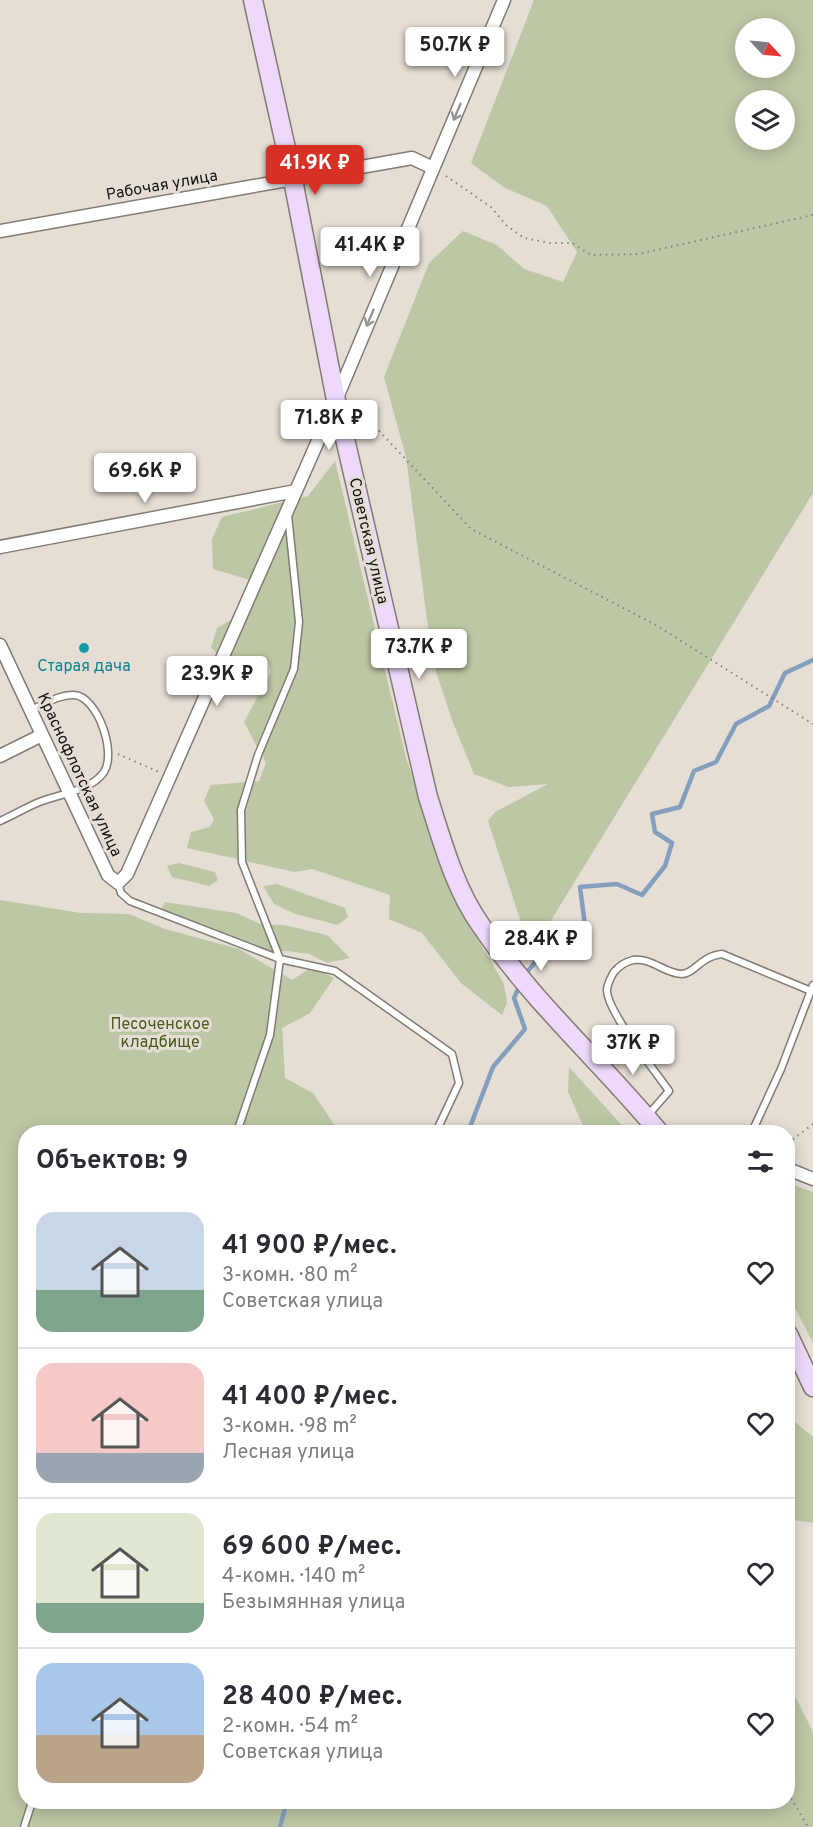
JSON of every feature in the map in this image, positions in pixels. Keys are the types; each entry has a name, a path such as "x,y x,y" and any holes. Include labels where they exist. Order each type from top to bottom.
{"main road":[{"name":"Советская улица","path":"253,0 293,180 336,400 428,797 460,886 479,923 548,1008 652,1125"},
{"path":"795,1350 813,1387"}],"street":[{"path":"118,883 128,874 336,400 504,0"},
{"name":"Рабочая улица","path":"0,231 412,158 433,168"},
{"path":"0,547 296,491"},
{"name":"Краснофлотская улица","path":"0,645 108,875 118,883"},
{"path":"0,756 42,735"},
{"path":"795,1172 813,1179"}],"lane":[{"path":"239,1125 270,1035 280,959 242,862 241,810 258,755 294,669 299,622 287,510"},
{"path":"0,821 40,802 96,781 106,766 110,751 92,705 84,698 75,695 62,697 30,710"},
{"path":"118,883 121,892 130,901 280,959 335,971 452,1054 459,1083 439,1125"},
{"path":"646,1117 669,1091 613,1011 607,991 611,977 620,965 634,960 650,962 682,974 691,971 709,956 722,954 812,988 781,1069 755,1125"},
{"path":"24,1827 30,1809"}],"path":[{"path":"433,168 491,207 506,225 524,238 550,243 572,243 591,255 638,254 813,214"},
{"path":"360,417 368,418 471,529 656,625 765,696 813,723"},
{"path":"110,751 170,776"},
{"path":"795,1138 813,1124"},
{"path":"795,1805 808,1827"}],"green space":[{"path":"534,0 813,0 813,493 531,953 488,821 495,812 548,784 509,787 474,774 452,720 432,659 406,457 384,377 429,263 463,231 497,245 524,269 563,282 577,252 547,206 505,188 471,163"},
{"path":"335,461 406,758 458,905 504,984 507,1003 502,1015 461,983 422,933 389,919 390,895 312,869 295,872 187,848 191,832 210,827 214,819 204,801 211,785 259,781 266,763 244,722 271,672 266,657 226,661 211,648 217,628 248,610 257,591 250,580 213,569 212,539 222,517 308,496"},
{"path":"179,863 215,872 218,880 209,886 172,877 167,866"},
{"path":"277,884 345,908 348,917 338,925 295,914 274,904 263,886"},
{"name":"Песоченское кладбище","path":"0,900 81,913 129,914 165,929 239,949 292,980 312,967 334,978 310,1013 282,1028 285,1078 313,1093 335,1125 18,1125 18,1809 795,1809 795,1696 813,1732 813,1827 0,1827"},
{"path":"165,902 236,913 263,925 284,925 327,935 350,958 327,963 309,954 288,951 262,952 212,936 161,910"},
{"path":"569,1067 622,1125 583,1125 568,1092"},
{"path":"795,1186 813,1192 813,1343 795,1308"},
{"path":"795,1422 813,1437 813,1523 795,1520"}],"waterway":[{"path":"525,975 535,962 585,925 580,887 617,884 642,895 665,866 672,843 655,832 652,814 680,807 694,771 716,762 736,724 769,706 785,673 813,660"},
{"path":"471,1125 493,1067 525,1029 514,998 520,985"},
{"path":"280,1827 285,1809"}],"place":[{"name":"Старая дача","path":"84,648"}]}
